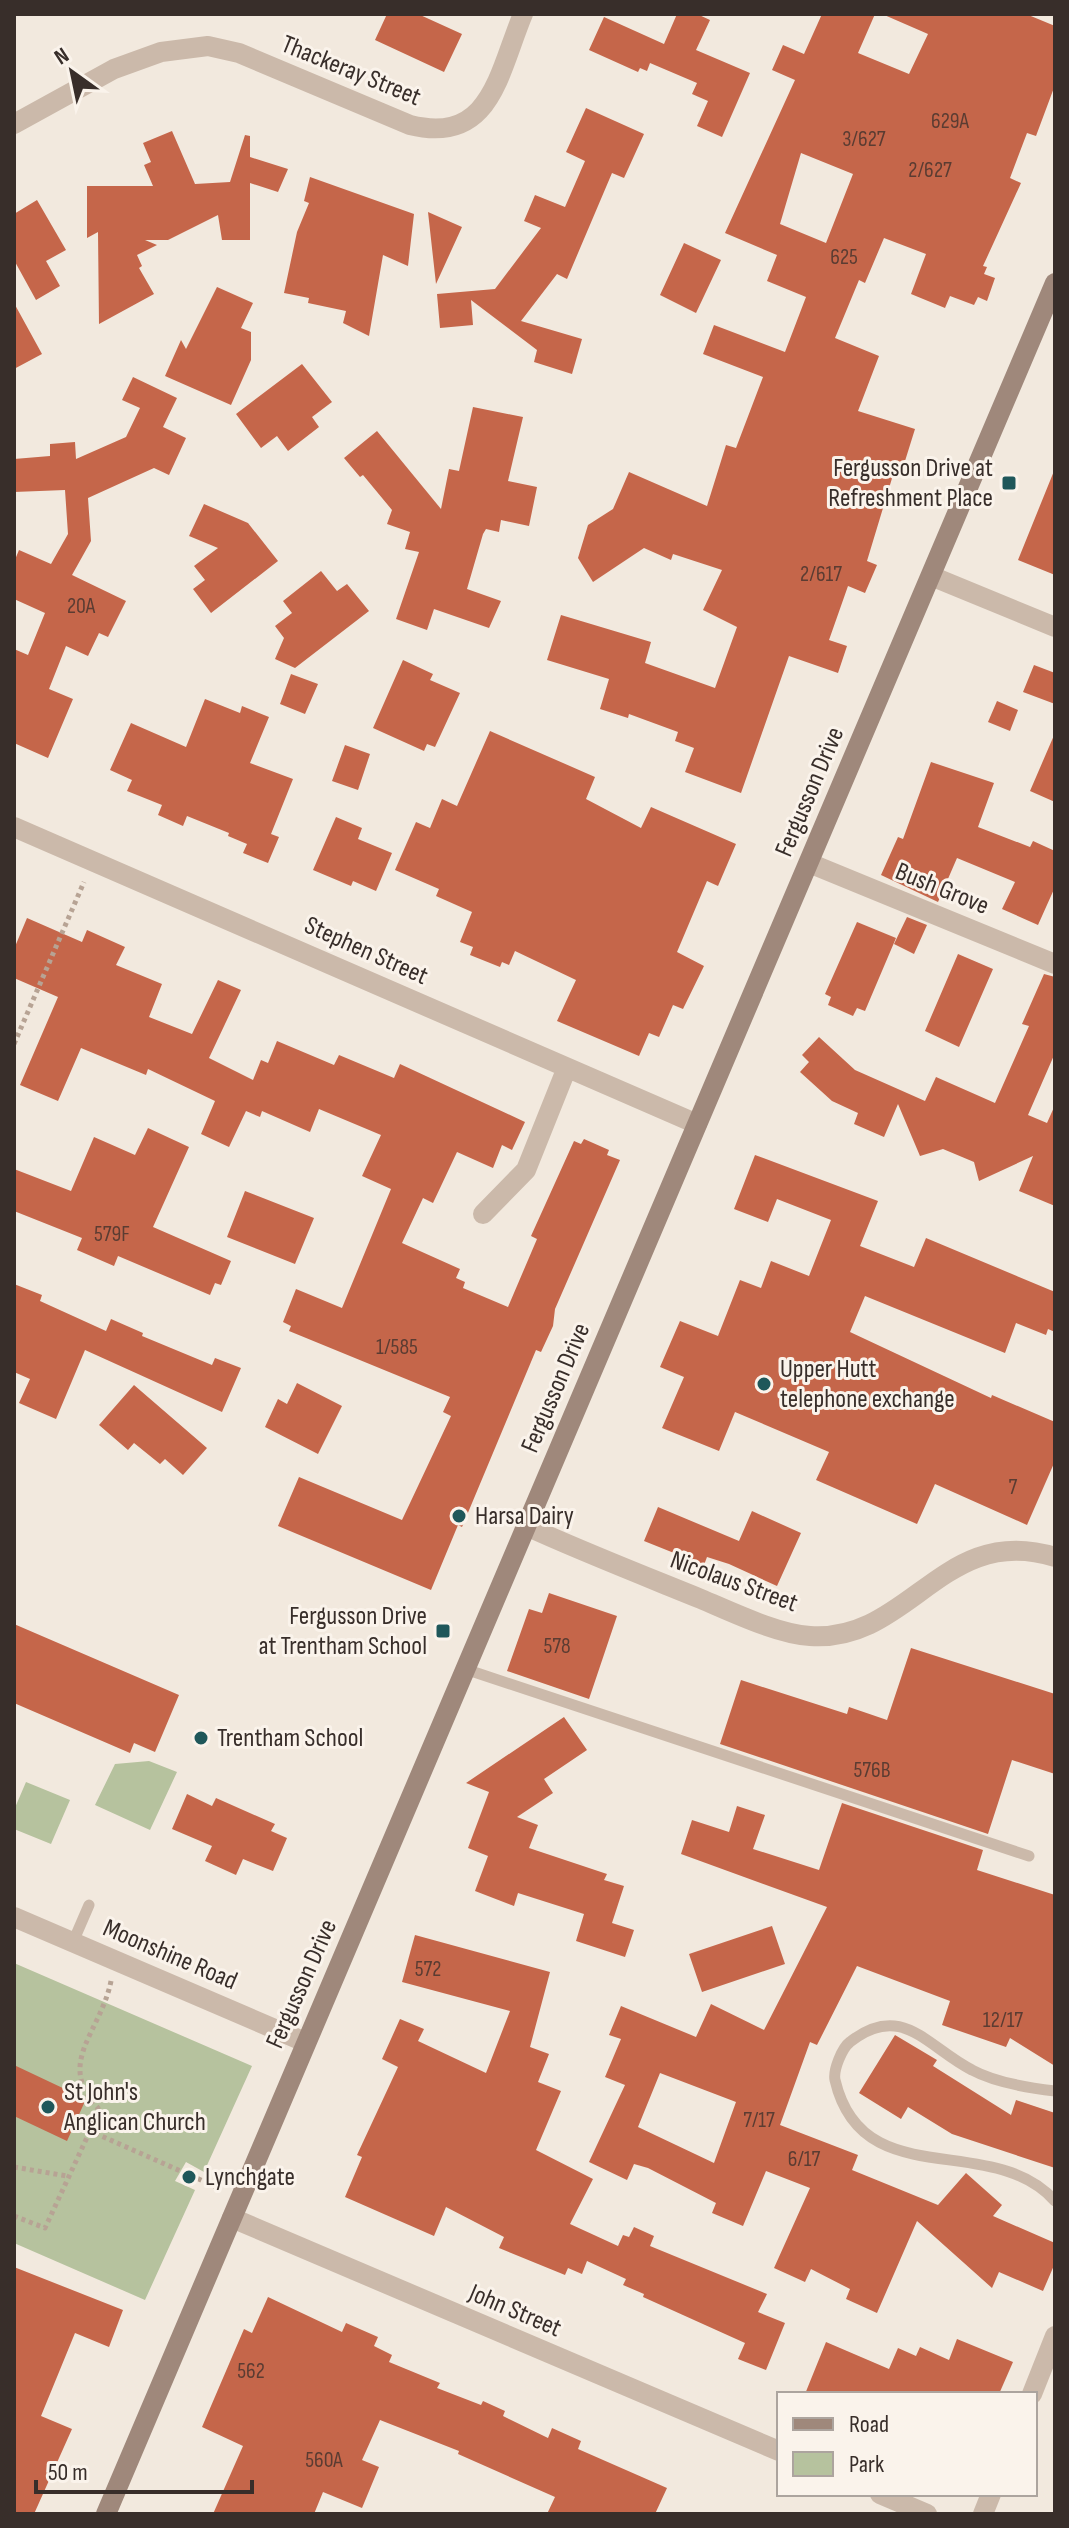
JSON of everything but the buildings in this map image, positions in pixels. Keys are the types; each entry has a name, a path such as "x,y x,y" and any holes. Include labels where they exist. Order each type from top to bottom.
{"main road":[{"name":"Fergusson Drive","path":"106,2514 1055,283"}],"street":[{"name":"Thackeray Street","path":"14,124 114,69 161,52 208,46 239,53 410,125 435,131 457,128 483,110 523,14"},
{"path":"931,576 1055,627"},
{"name":"Stephen Street","path":"14,827 94,859 566,1070 697,1124"},
{"name":"Bush Grove","path":"809,863 1055,964"},
{"path":"483,1214 526,1170 566,1070"},
{"name":"Nicolaus Street","path":"526,1526 751,1619 810,1636 846,1632 880,1620 960,1564 993,1550 1033,1550 1055,1557"},
{"name":"Moonshine Road","path":"14,1917 305,2042"},
{"name":"John Street","path":"232,2218 777,2450"},
{"path":"1033,2392 1055,2336"},
{"path":"885,2496 927,2514"}],"lane":[{"path":"465,1669 1029,1856"},
{"path":"73,1942 89,1905"},
{"path":"1055,2091 1030,2088 973,2071 925,2037 897,2024 870,2027 845,2045 834,2075 842,2104 876,2142 912,2157 988,2164 1045,2189 1055,2201"}],"path":[{"path":"14,1044 94,859"},
{"path":"14,2216 45,2228 90,2131 98,2108 82,2091 78,2065 107,2000 115,1961"},
{"path":"90,2131 241,2198"},
{"path":"14,2167 37,2173 53,2171 67,2176"}],"green space":[{"path":"149,1761 177,1772 150,1830 95,1805 115,1764"},
{"path":"26,1782 70,1800 51,1844 14,1829 14,1810"},
{"path":"14,1963 252,2066 204,2172 186,2162 175,2181 195,2190 145,2300 14,2243"}],"place":[{"name":"Fergusson Drive at Refreshment Place","path":"1009,483"},
{"name":"Upper Hutt telephone exchange","path":"764,1384"},
{"name":"Harsa Dairy","path":"459,1516"},
{"name":"Fergusson Drive at Trentham School","path":"443,1631"},
{"name":"Trentham School","path":"201,1738"},
{"name":"St John's Anglican Church","path":"48,2107"},
{"name":"Lynchgate","path":"189,2177"}]}
